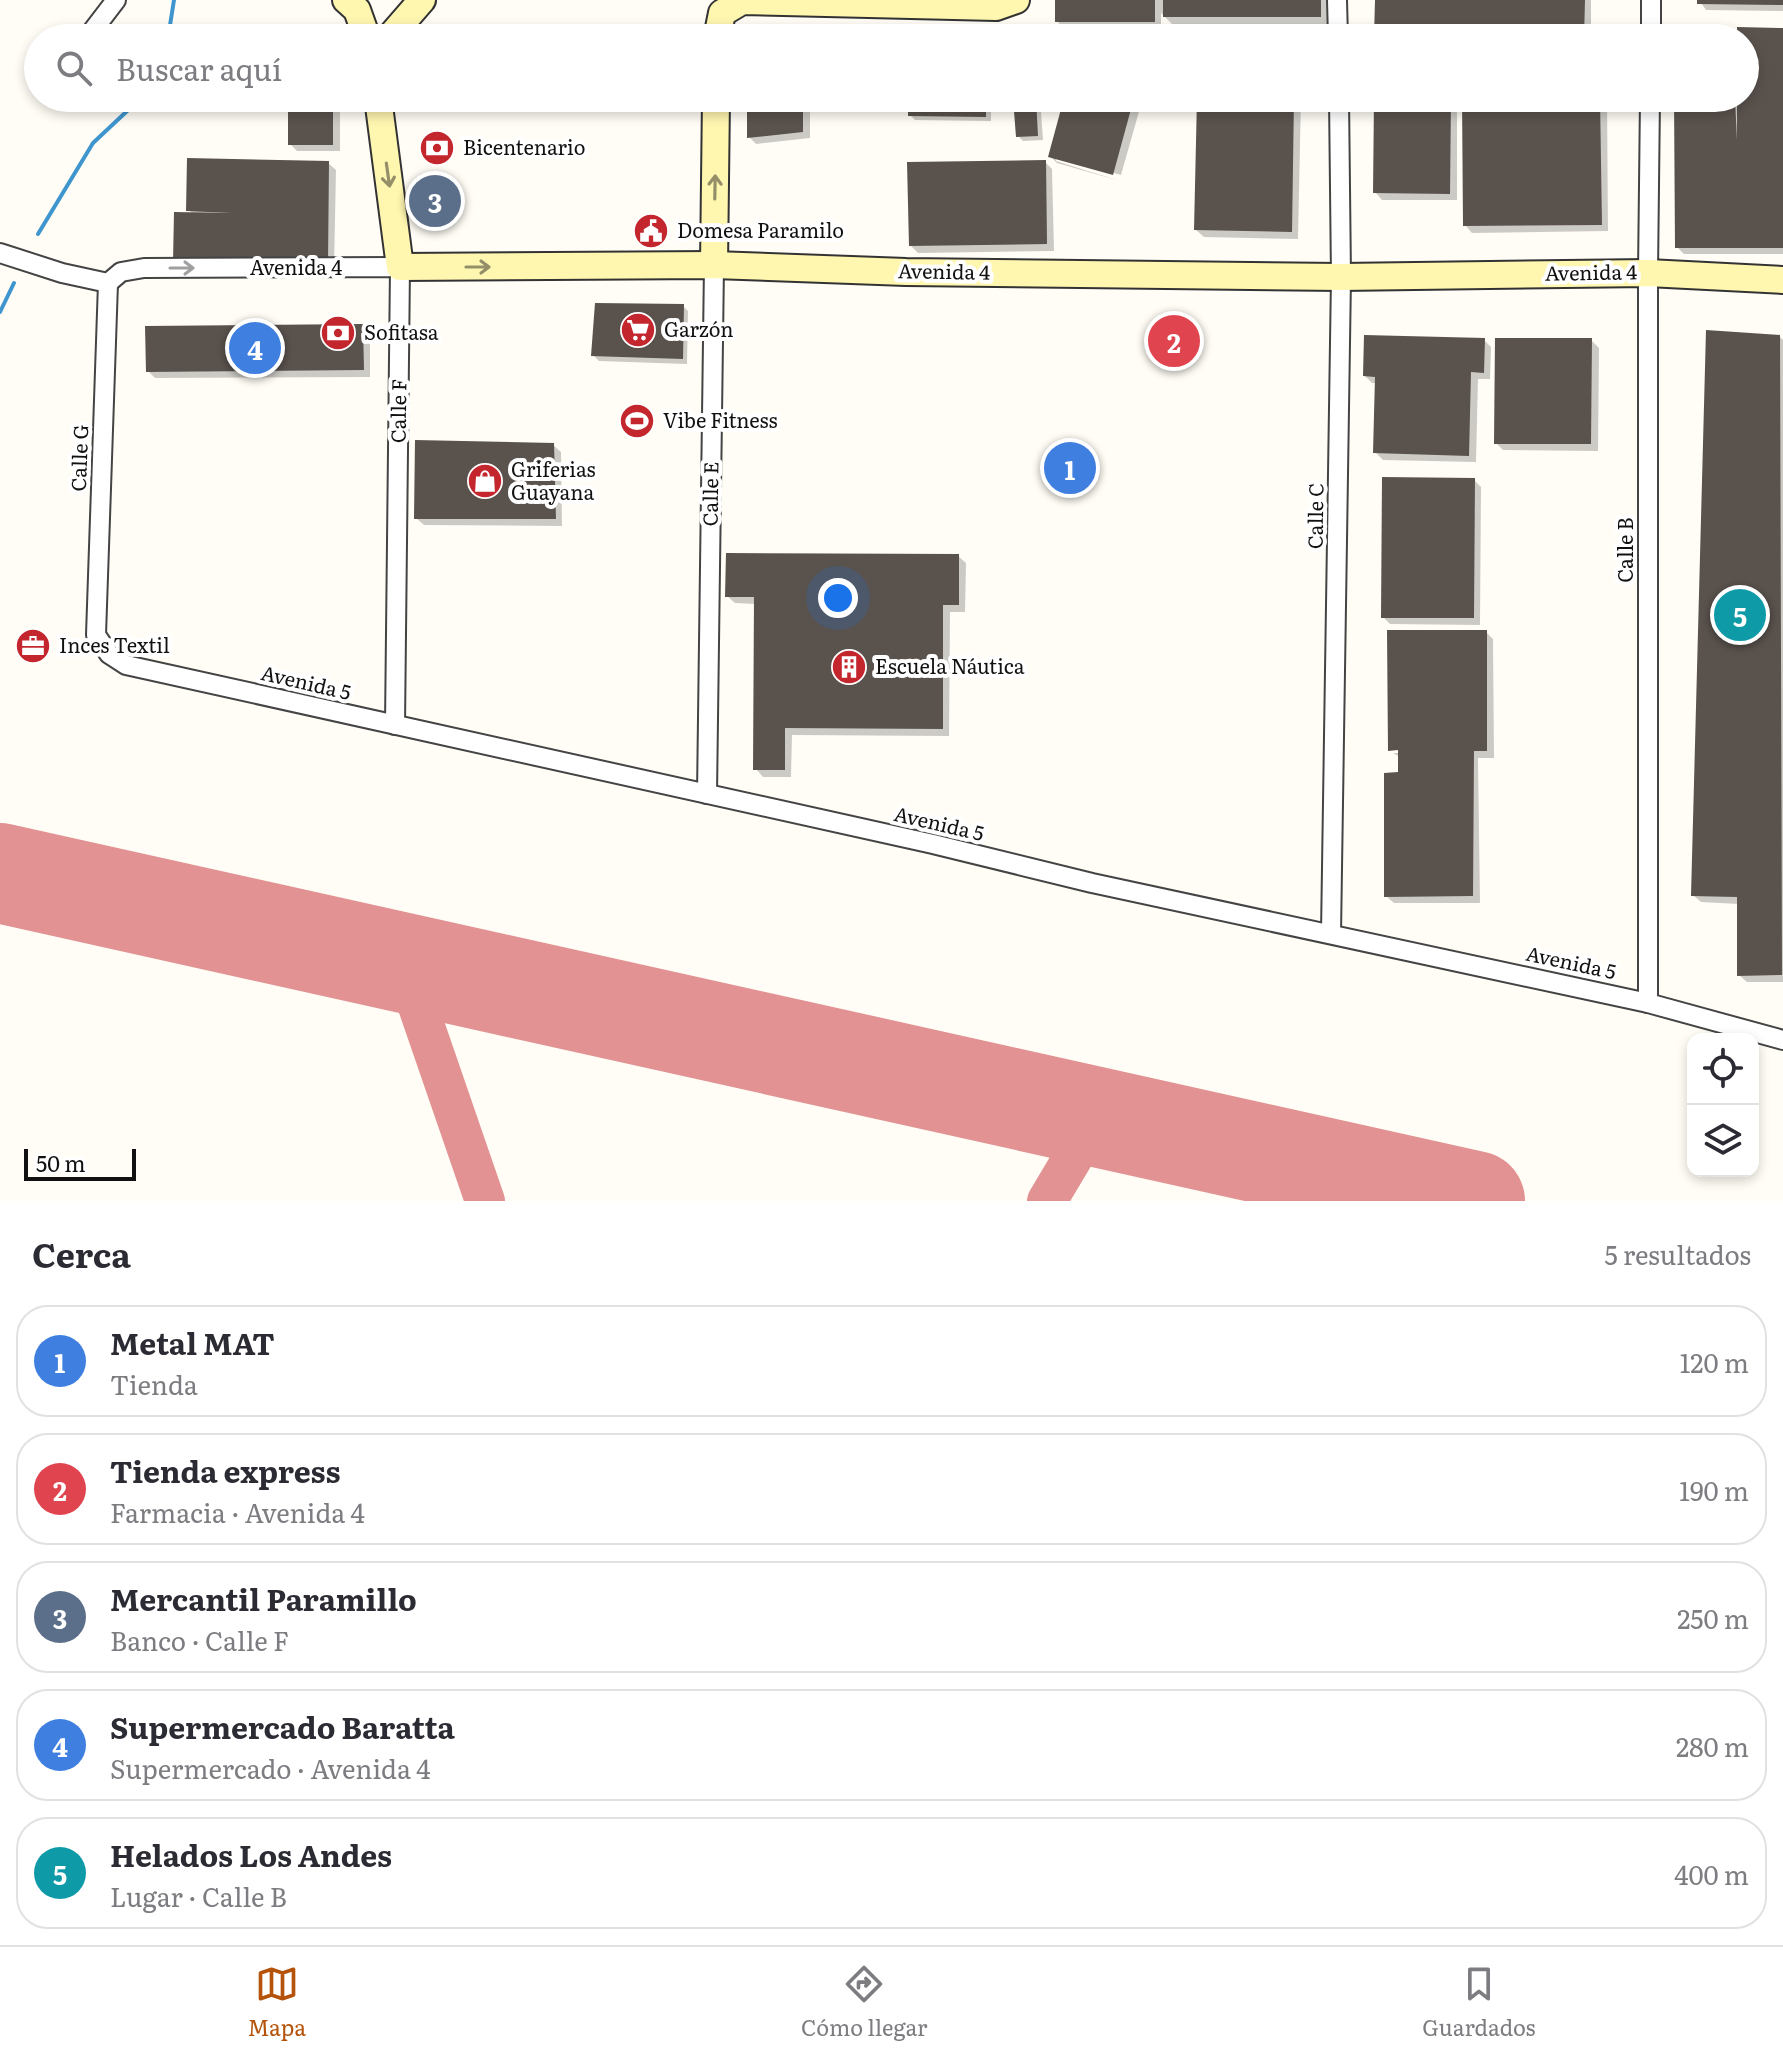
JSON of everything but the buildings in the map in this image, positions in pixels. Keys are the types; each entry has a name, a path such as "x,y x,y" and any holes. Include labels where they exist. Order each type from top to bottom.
{"main road":[{"path":"346,0 357,10 362,24"},
{"path":"401,24 422,0"},
{"path":"720,24 722,13 742,1 1006,3"},
{"name":"Calle F","path":"380,112 400,267"},
{"name":"Calle E","path":"714,265 716,112"},
{"name":"Avenida 4","path":"400,267 714,265 906,272 1341,277 1648,273 1783,280"}],"street":[{"path":"98,24 116,0"},
{"path":"1337,0 1338,24"},
{"path":"1651,0 1651,24"},
{"name":"Calle C","path":"1331,934 1341,277 1339,112"},
{"name":"Calle B","path":"1648,1003 1650,112"},
{"path":"0,253 62,273 108,283"},
{"name":"Calle E","path":"707,794 714,265"},
{"name":"Avenida 4","path":"108,283 121,272 144,268 400,267"},
{"name":"Calle F","path":"395,725 400,267"},
{"name":"Calle G","path":"96,635 108,283"},
{"name":"Avenida 5","path":"96,635 109,654 126,665 1092,883 1648,1003 1783,1040"}],"waterway":[{"path":"170,24 174,0"},
{"path":"38,234 93,143 126,112"},
{"path":"0,312 14,283"}],"taxiway":[{"path":"403,963 485,1201"},
{"path":"1047,1201 1097,1117"}],"runway":[{"path":"0,873 1475,1201"}],"place":[{"name":"Bicentenario","path":"437,148"},
{"name":"Mercantil Paramillo","path":"435,201"},
{"name":"Domesa Paramilo","path":"651,231"},
{"name":"Garzón","path":"638,330"},
{"name":"Sofitasa","path":"338,333"},
{"name":"Tienda express","path":"1174,341"},
{"name":"Supermercado Baratta","path":"255,348"},
{"name":"Vibe Fitness","path":"637,421"},
{"name":"Metal MAT","path":"1070,468"},
{"name":"Griferias Guayana","path":"485,481"},
{"name":"Helados Los Andes","path":"1740,615"},
{"name":"Inces Textil","path":"33,646"},
{"name":"Escuela Náutica","path":"849,667"}]}
